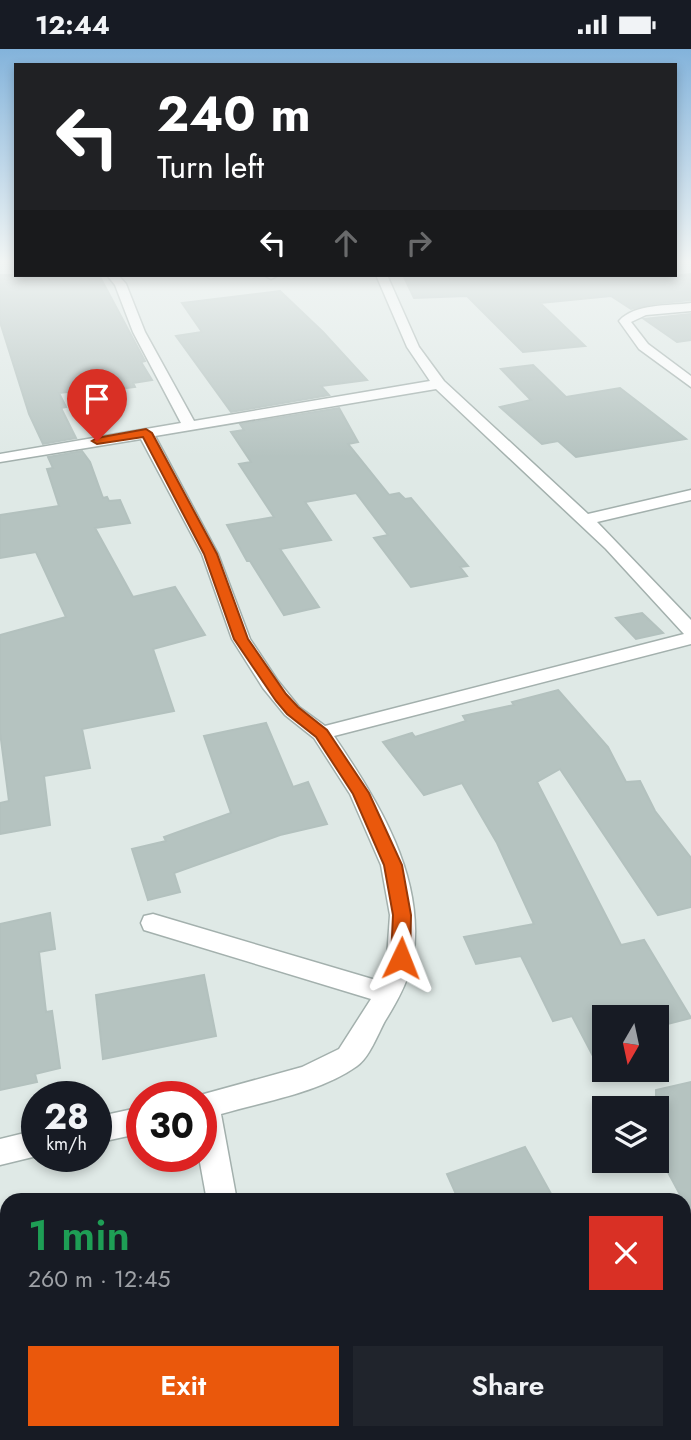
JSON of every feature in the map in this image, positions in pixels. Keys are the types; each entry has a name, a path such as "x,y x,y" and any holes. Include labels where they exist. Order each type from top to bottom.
{"street":[{"path":"137,327 189,424"},
{"path":"404,327 413,347 439,384 612,545 691,631"},
{"path":"627,327 639,342 691,383"},
{"path":"0,458 189,424 439,384"},
{"path":"146,433 210,554 241,639 292,711 321,733 361,793 393,865 402,915 401,958 388,994 349,1057 308,1077 217,1103"},
{"path":"585,520 691,495"},
{"path":"321,733 691,638"},
{"path":"153,923 388,994"},
{"path":"0,1152 21,1147"},
{"path":"216,1172 220,1193"}],"building":[{"path":"2,327 127,327 145,361 141,362 152,380 133,383 135,387 111,390 108,387 59,393 66,407 61,408 76,438 43,444 29,414"},
{"path":"198,327 318,327 367,380 321,386 329,395 231,412 176,336 202,332"},
{"path":"498,327 565,327 585,346 523,352"},
{"path":"655,327 691,327 691,340 677,342"},
{"path":"533,365 566,397 620,388 686,439 576,457 558,441 542,444 500,407 531,400 501,369"},
{"path":"339,408 358,442 348,444 389,495 399,493 405,499 411,498 468,566 460,567 467,576 411,587 374,538 388,535 356,493 305,502 331,540 280,549 319,607 284,615 250,561 247,561 227,525 274,517 239,464 251,462 231,432 244,430 240,424"},
{"path":"82,451 90,462 103,498 107,497 109,501 120,500 130,523 95,528 133,597 175,587 205,635 153,649 174,711 82,729 90,768 44,776 50,825 0,834 0,803 9,801 0,732 0,635 66,617 36,552 0,558 0,515 59,506 47,469 53,468 48,457"},
{"path":"642,613 663,633 636,639 616,618"},
{"path":"558,690 608,747 626,782 640,781 655,811 691,858 691,907 658,915 560,769 537,782 621,945 644,940 691,1018 669,1024 669,1005 592,1005 592,1054 572,1016 553,1021 521,956 476,964 464,937 534,924 497,843 462,783 424,795 383,742 412,733 415,737 466,721 463,716 514,705 512,702"},
{"path":"266,723 293,787 308,782 327,824 280,835 174,873 180,892 148,900 132,849 166,841 164,837 231,813 204,736"},
{"path":"50,913 55,949 39,952 46,1012 52,1011 60,1068 35,1074 37,1081 21,1081 21,1085 0,1090 0,924"},
{"path":"204,975 216,1036 103,1059 96,995"},
{"path":"691,1082 691,1193 679,1193 668,1173 669,1096 656,1096 656,1090"},
{"path":"525,1147 551,1193 455,1193 447,1174"}],"route":[{"path":"97,441 146,433 210,554 241,639 270,684 292,711 321,733 361,793 393,865 402,915 401,958"}]}
